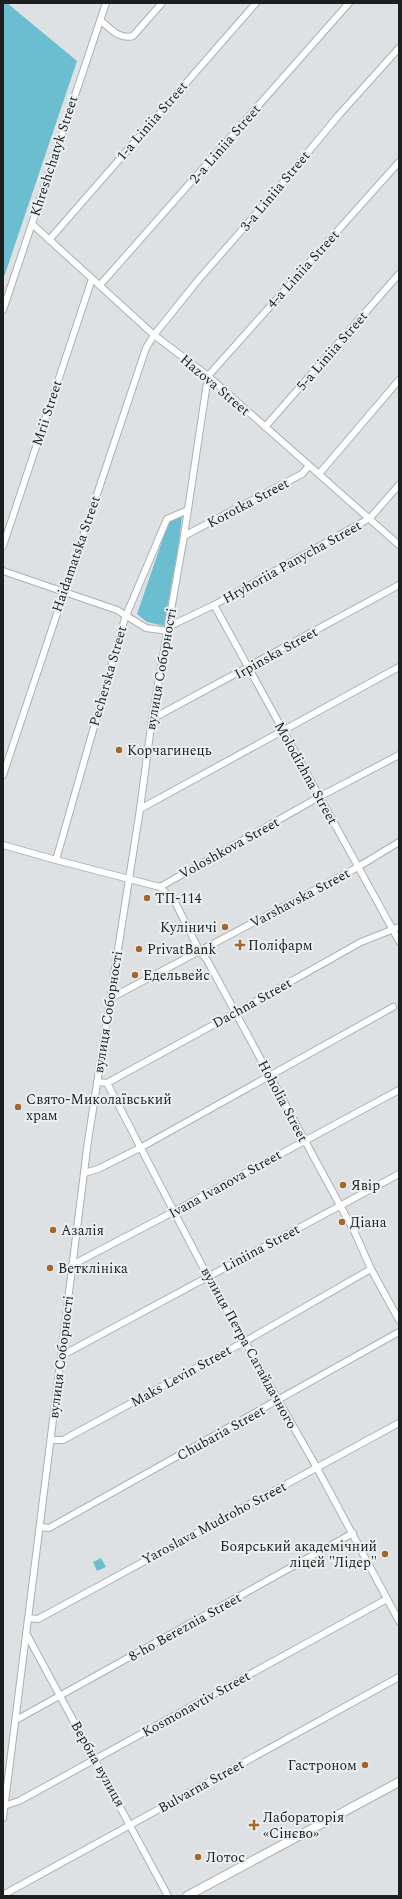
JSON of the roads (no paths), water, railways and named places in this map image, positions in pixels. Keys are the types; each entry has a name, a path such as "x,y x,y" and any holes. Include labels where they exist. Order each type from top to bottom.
{"street":[{"name":"Khreshchatyk Street","path":"3,310 106,3"},
{"path":"100,20 120,36 127,38 133,36 162,3"},
{"name":"1-a Liniia Street","path":"49,240 256,3"},
{"name":"2-a Liniia Street","path":"100,285 349,3"},
{"name":"3-a Liniia Street","path":"154,335 198,279 399,48"},
{"name":"4-a Liniia Street","path":"208,376 399,162"},
{"name":"Hazova Street","path":"32,224 154,335 208,376 399,545"},
{"name":"5-a Liniia Street","path":"265,427 399,274"},
{"name":"Mrii Street","path":"3,546 92,279"},
{"name":"Haidamatska Street","path":"3,775 63,591 146,348 154,335"},
{"name":"вулиця Соборності","path":"3,1818 84,1173 140,810 152,719 184,536 208,376"},
{"path":"320,474 399,380"},
{"name":"Korotka Street","path":"184,536 302,474 309,466"},
{"name":"Hryhoriia Panycha Street","path":"168,629 214,606 370,518 399,486"},
{"name":"Pecherska Street","path":"56,860 125,618 128,615 167,519 188,510"},
{"path":"3,570 128,615 146,628 168,629"},
{"name":"Irpinska Street","path":"152,719 399,585"},
{"name":"Molodizhna Street","path":"214,606 358,867 396,928 399,940"},
{"path":"140,810 399,667"},
{"name":"Voloshkova Street","path":"160,887 319,797 399,755"},
{"name":"Varshavska Street","path":"111,998 358,867 399,842"},
{"path":"3,845 129,880 160,887"},
{"name":"Hoholia Street","path":"160,887 175,902 199,950 207,960 355,1233 371,1269 399,1320"},
{"name":"Dachna Street","path":"107,1083 361,942 396,928"},
{"path":"84,1173 98,1169 140,1148 393,1007"},
{"path":"97,1082 107,1083"},
{"name":"вулиця Петра Сагайдачного","path":"107,1083 173,1212 244,1342 317,1468 399,1620"},
{"name":"Ivana Ivanova Street","path":"72,1265 399,1090"},
{"name":"Liniina Street","path":"61,1356 399,1174"},
{"name":"Maks Levin Street","path":"51,1440 63,1440 244,1342 371,1269"},
{"name":"Chubaria Street","path":"40,1528 49,1528 399,1332"},
{"name":"Yaroslava Mudroho Street","path":"28,1618 38,1619 399,1422"},
{"name":"8-ho Bereznia Street","path":"16,1720 61,1697 353,1534"},
{"name":"Kosmonavtiv Street","path":"4,1806 19,1802 387,1599"},
{"name":"Вербна вулиця","path":"26,1633 168,1896"},
{"name":"Bulvarna Street","path":"3,1895 399,1677"},
{"path":"187,1896 399,1782"}],"place":[{"name":"Корчагинець","path":"119,750"},
{"name":"ТП-114","path":"147,898"},
{"name":"Куліничі","path":"225,927"},
{"name":"Поліфарм","path":"240,945"},
{"name":"PrivatBank","path":"139,949"},
{"name":"Едельвейс","path":"135,975"},
{"name":"Свято-Миколаївський храм","path":"18,1107"},
{"name":"Явір","path":"343,1185"},
{"name":"Діана","path":"342,1222"},
{"name":"Азалія","path":"53,1230"},
{"name":"Ветклініка","path":"50,1268"},
{"name":"Боярський академічний ліцей \"Лідер\"","path":"385,1554"},
{"name":"Гастроном","path":"365,1765"},
{"name":"Лабораторія «Сінєво»","path":"254,1825"},
{"name":"Лотос","path":"198,1857"}]}
